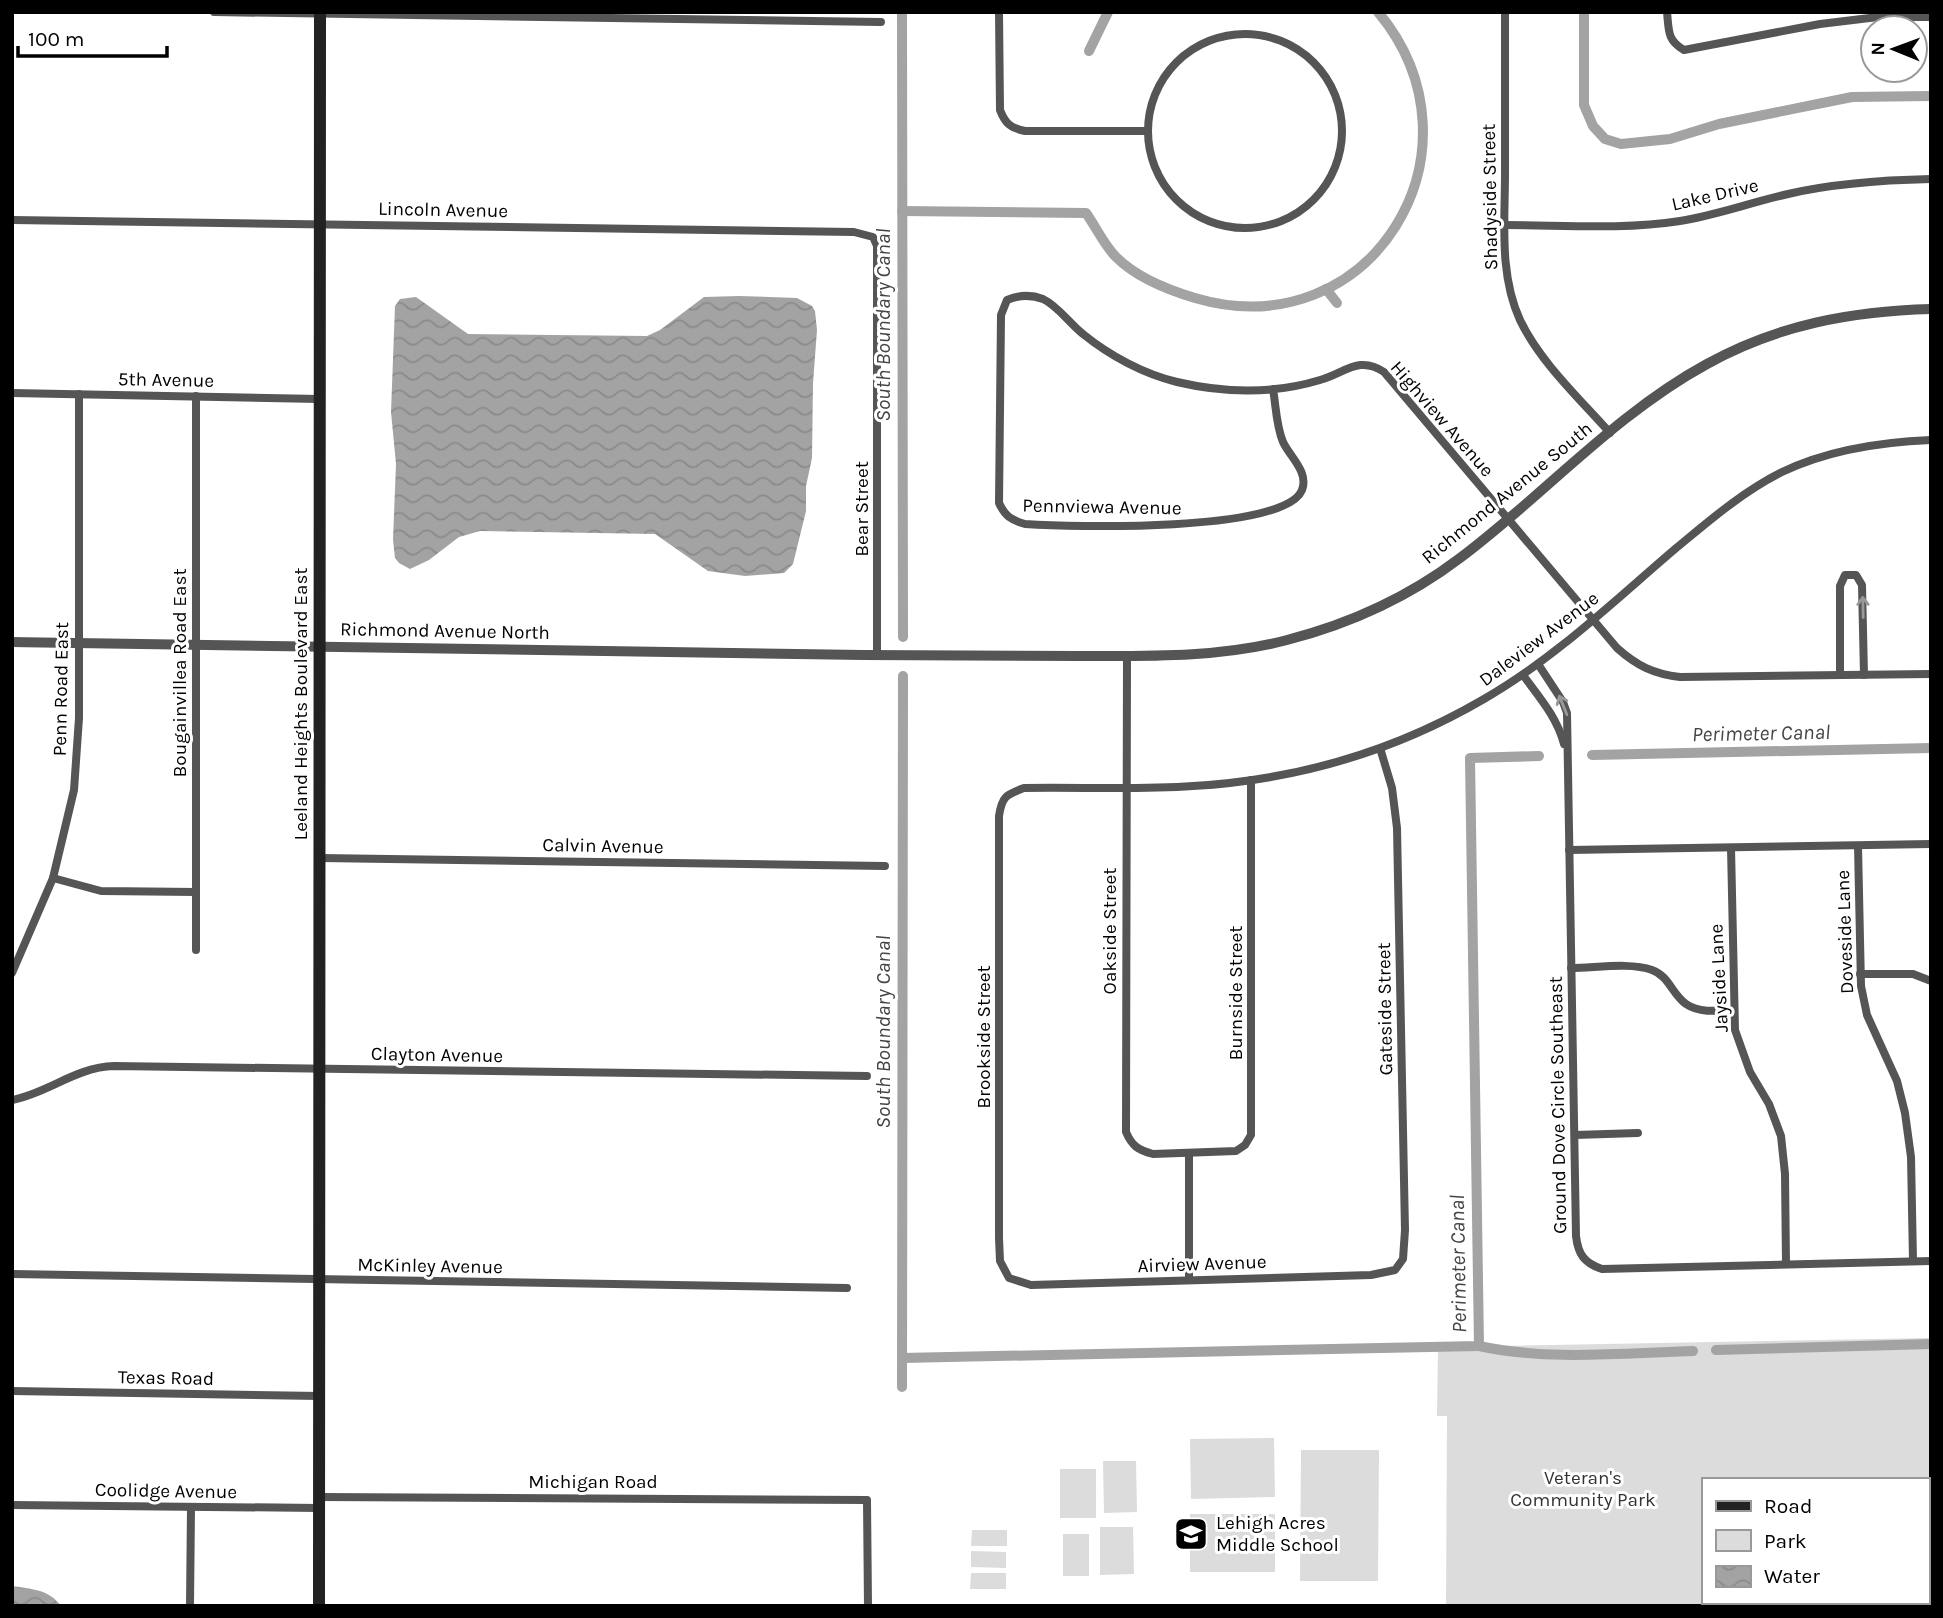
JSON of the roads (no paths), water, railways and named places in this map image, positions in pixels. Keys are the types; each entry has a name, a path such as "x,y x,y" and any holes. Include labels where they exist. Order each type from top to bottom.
{"main road":[{"name":"Leeland Heights Boulevard East","path":"319,1606 320,13"}],"street":[{"path":"214,12 831,17 881,22"},
{"path":"999,12 999,110 1004,122 1014,129 1025,131 1148,131"},
{"name":"Shadyside Street","path":"1505,12 1504,225 1509,288 1521,323 1543,356 1610,432"},
{"path":"1667,12 1673,43 1684,50 1819,24 1878,17 1931,17"},
{"path":"1249,34 1278,40 1311,60 1332,88 1342,128 1339,158 1332,175 1312,202 1282,221 1250,228 1235,228 1215,223 1199,217 1179,202 1159,176 1148,131 1157,91 1170,70 1183,57 1203,44 1219,38 1249,34"},
{"name":"Lake Drive","path":"1504,225 1654,224 1721,212 1824,187 1931,179"},
{"name":"Lincoln Avenue","path":"12,220 855,232 873,237"},
{"name":"Bear Street","path":"873,237 877,246 877,655"},
{"name":"Highview Avenue","path":"1007,300 1030,295 1045,300 1083,334 1139,368 1166,379 1223,390 1273,389 1320,380 1358,364 1373,365 1384,373 1592,620 1631,661 1655,673 1680,677 1931,674"},
{"name":"Pennviewa Avenue","path":"1007,300 1000,315 999,327 999,503 1004,514 1013,521 1041,525 1166,526 1229,519 1287,504 1303,489 1303,477 1280,432 1273,389"},
{"name":"Richmond Avenue South","path":"877,655 1204,654 1293,638 1334,625 1368,611 1433,577 1463,556 1610,432 1677,381 1741,346 1847,315 1931,309"},
{"name":"5th Avenue","path":"12,393 320,399"},
{"name":"Penn Road East","path":"12,973 54,878 75,777 79,718 79,394"},
{"name":"Bougainvillea Road East","path":"196,396 196,950"},
{"name":"Daleview Avenue","path":"1007,794 1024,788 1193,786 1251,780 1317,768 1423,732 1523,675 1717,514 1783,472 1849,450 1931,440"},
{"path":"1840,674 1840,586 1845,575 1856,575 1862,586 1864,675"},
{"name":"Richmond Avenue North","path":"12,642 877,655"},
{"name":"Oakside Street","path":"1126,656 1126,1132 1131,1144 1141,1151 1153,1154 1189,1153"},
{"name":"Ground Dove Circle Southeast","path":"1538,664 1563,702 1567,713 1576,1236 1582,1258 1602,1269 1931,1261"},
{"path":"1523,675 1552,714 1567,752"},
{"name":"Gateside Street","path":"1380,748 1394,797 1397,840 1405,1230 1403,1259 1395,1270"},
{"name":"Burnside Street","path":"1189,1153 1236,1151 1245,1145 1251,1135 1251,780"},
{"name":"Brookside Street","path":"1007,794 1001,804 999,816 999,1238 1000,1261 1009,1278"},
{"path":"1569,850 1931,844"},
{"name":"Doveside Lane","path":"1858,846 1860,974 1863,1000 1897,1082 1905,1113 1910,1149 1913,1261"},
{"name":"Jayside Lane","path":"1731,848 1733,1010 1739,1045 1750,1072 1769,1104 1781,1136 1785,1174 1786,1264"},
{"name":"Calvin Avenue","path":"320,858 885,866"},
{"path":"54,878 101,891 195,892"},
{"path":"1571,968 1637,966 1651,969 1661,974 1686,1005 1700,1010 1733,1010"},
{"path":"1860,974 1913,974 1931,981"},
{"name":"Clayton Avenue","path":"12,1100 36,1094 79,1072 102,1066 867,1076"},
{"path":"1576,1135 1638,1133"},
{"path":"1189,1153 1189,1280"},
{"name":"Airview Avenue","path":"1009,1278 1031,1285 1371,1275 1395,1270"},
{"name":"McKinley Avenue","path":"12,1274 847,1287"},
{"name":"Texas Road","path":"12,1391 320,1396"},
{"name":"Michigan Road","path":"319,1503 867,1500 868,1606"},
{"name":"Coolidge Avenue","path":"12,1504 191,1507 319,1503"},
{"path":"190,1606 191,1507"}],"water":[{"path":"416,297 468,334 647,336 660,330 704,297 797,298 812,306 815,311 817,330 812,458 806,486 806,511 793,564 784,573 745,576 708,571 655,534 480,531 459,537 429,560 410,569 395,558 393,540 396,464 391,412 395,306 400,299"},
{"path":"12,1586 45,1593 61,1606 12,1606"}],"waterway":[{"name":"South Boundary Canal","path":"902,12 903,637"},
{"path":"1089,51 1108,12"},
{"path":"902,211 1086,213 1116,257 1143,277 1174,291 1195,298 1258,306 1314,295 1361,267 1396,226 1417,177 1423,122 1410,66 1378,12"},
{"path":"1584,12 1584,105 1593,126 1605,139 1621,144 1670,139 1719,124 1852,97 1931,96"},
{"path":"1326,289 1337,303"},
{"name":"South Boundary Canal","path":"902,1387 903,676"},
{"name":"Perimeter Canal","path":"1592,755 1931,748"},
{"name":"Perimeter Canal","path":"902,1358 1479,1346 1470,758 1539,756"},
{"path":"1716,1350 1931,1344"},
{"path":"1479,1346 1559,1355 1693,1351"}],"place":[{"name":"Lehigh Acres Middle School","path":"1191,1534"}],"park label":[{"name":"Veteran's Community Park","path":"1583,1489"}]}
